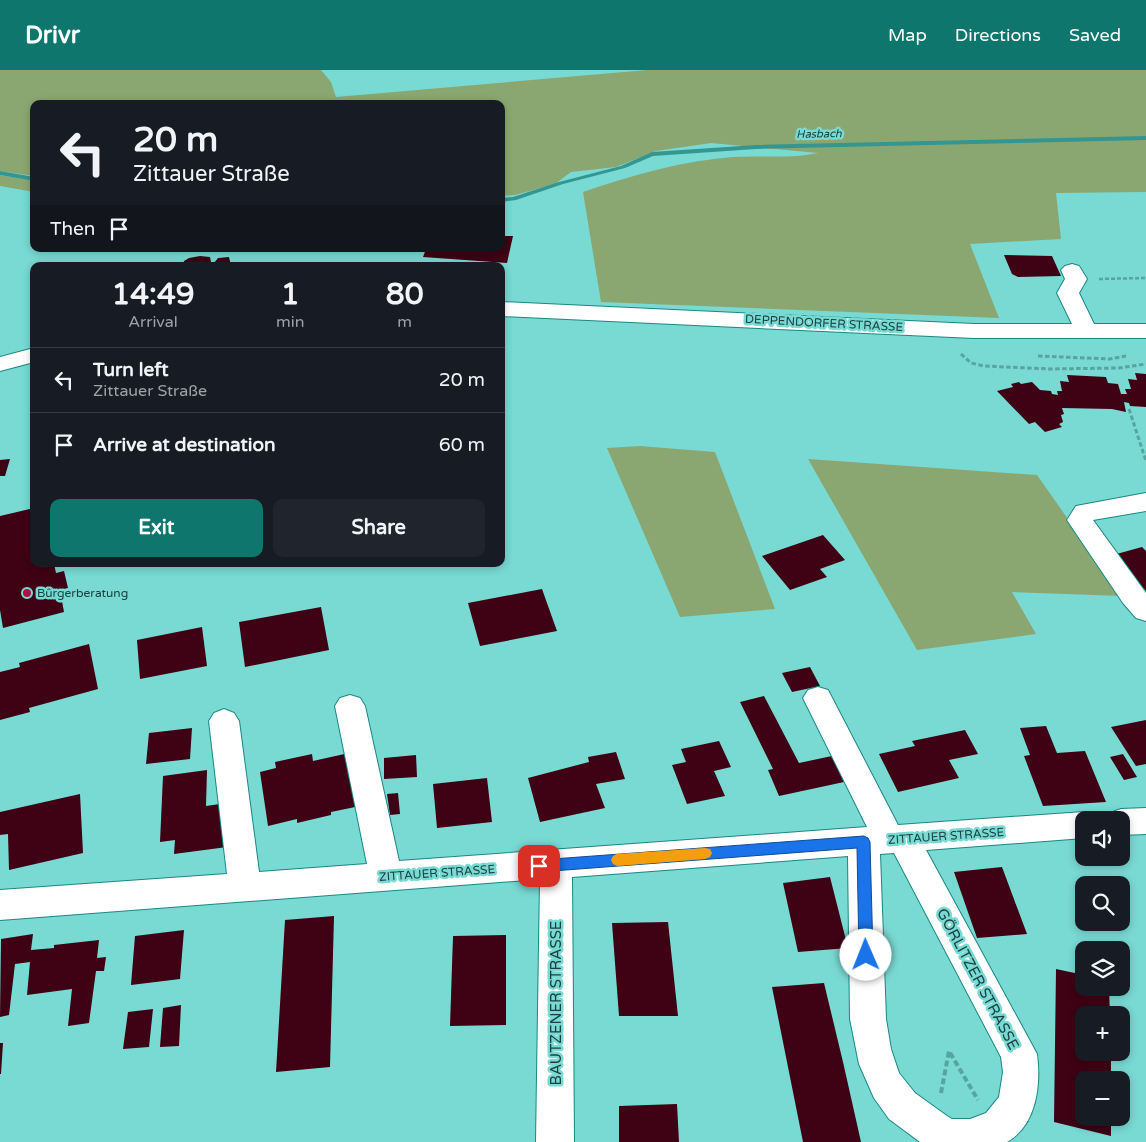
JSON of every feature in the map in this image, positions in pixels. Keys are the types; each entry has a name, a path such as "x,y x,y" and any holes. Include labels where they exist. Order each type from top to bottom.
{"street":[{"path":"1074,275 1068,292 1086,331"},
{"name":"DEPPENDORFER STRASSE","path":"505,309 974,331 1146,331"},
{"path":"0,364 30,356"},
{"path":"1146,502 1085,512 1080,520 1132,596 1146,611"},
{"path":"818,698 885,840"},
{"path":"350,706 386,877"},
{"path":"224,721 245,887"},
{"path":"1130,822 1146,821"},
{"name":"ZITTAUER STRASSE","path":"0,905 1075,826"},
{"name":"GÖRLITZER STRASSE","path":"885,840 1019,1054 1022,1072 1018,1105 1007,1122 993,1134 974,1140 949,1138 935,1130 899,1104 884,1080 874,1053 868,1030 885,840"},
{"name":"BAUTZENER STRASSE","path":"555,1142 556,864"}],"path":[{"path":"1074,275 1146,278"},
{"path":"961,354 971,363 984,366 1050,369 1119,368 1146,364"},
{"path":"1129,409 1144,459 1146,460"},
{"path":"935,1130 949,1051 997,1131"}],"green space":[{"path":"0,70 321,70 331,82 336,97 647,70 1146,70 1146,192 1056,193 1061,239 970,244 999,318 601,302 583,192 676,165 733,157 797,156 818,153 711,143 656,151 616,167 571,172 555,184 515,195 505,196 505,100 30,100 30,175 0,171"},
{"path":"0,175 30,180 30,191 0,186"},
{"path":"640,446 715,452 775,609 680,617 607,448"},
{"path":"808,459 1037,475 1122,596 1012,592 1036,634 917,650"}],"building":[{"path":"505,236 513,236 507,263 423,257 425,252 505,252"},
{"path":"1004,255 1052,256 1061,276 1018,277 1012,274"},
{"path":"210,257 211,262 184,262 189,258"},
{"path":"229,257 230,262 215,262 218,258"},
{"path":"1135,373 1146,374 1146,407 1130,406 1129,403 1124,402 1126,412 1112,409 1062,408 1064,414 1061,415 1063,422 1059,424 1062,427 1045,432 1035,422 1029,424 997,391 1013,387 1011,384 1032,382 1040,390 1051,391 1052,394 1058,395 1057,391 1062,391 1060,381 1069,382 1067,375 1106,377 1108,383 1118,384 1121,394 1127,394 1125,389 1131,389 1128,379 1137,380"},
{"path":"10,459 5,476 0,476 0,460"},
{"path":"30,509 30,567 55,567 56,573 64,571 68,588 60,590 64,612 3,628 0,610 0,516"},
{"path":"823,535 845,560 820,569 827,577 790,590 762,556"},
{"path":"1142,547 1146,551 1146,591 1113,555"},
{"path":"542,589 557,631 480,646 468,603"},
{"path":"321,607 329,650 245,667 239,622"},
{"path":"202,627 207,666 140,679 137,640"},
{"path":"89,644 98,689 29,708 30,712 0,720 0,672 20,667 19,663"},
{"path":"810,667 820,686 792,692 782,673"},
{"path":"764,696 799,763 832,756 844,782 779,796 768,770 773,769 740,702"},
{"path":"1146,720 1146,764 1136,766 1111,727"},
{"path":"1046,726 1057,753 1085,751 1106,802 1043,806 1024,756 1030,755 1020,728"},
{"path":"192,728 190,759 146,764 149,733"},
{"path":"965,730 978,754 949,760 959,778 898,792 879,754 915,746 912,741"},
{"path":"719,741 731,767 714,771 725,796 687,804 672,765 686,762 681,749"},
{"path":"616,752 625,779 596,784 605,808 540,822 528,778 589,762 588,757"},
{"path":"349,753 360,806 331,812 331,815 297,823 297,819 268,826 260,772 276,768 275,762 312,754 313,761"},
{"path":"1123,754 1137,777 1124,780 1110,757"},
{"path":"416,755 417,777 384,779 384,758"},
{"path":"207,770 206,806 227,803 227,847 174,854 175,840 160,842 163,776"},
{"path":"487,778 492,822 437,828 433,784"},
{"path":"398,793 400,814 390,815 387,794"},
{"path":"80,794 83,853 9,870 8,834 0,835 0,812"},
{"path":"1002,867 1027,934 977,938 954,872"},
{"path":"830,877 848,948 798,952 783,883"},
{"path":"334,916 330,1067 276,1072 285,920"},
{"path":"668,922 678,1016 619,1016 612,923"},
{"path":"184,930 180,979 131,985 135,936"},
{"path":"33,934 31,950 54,948 54,945 99,940 97,958 106,957 104,971 96,971 89,1023 68,1026 72,989 27,995 30,962 15,964 9,1015 0,1017 1,939"},
{"path":"506,935 506,1025 450,1026 453,936"},
{"path":"1056,969 1075,973 1075,996 1109,996 1110,1006 1075,1006 1075,1061 1111,1061 1111,1071 1075,1071 1075,1126 1111,1126 1111,1136 1054,1122"},
{"path":"824,983 861,1142 803,1142 772,987"},
{"path":"181,1005 179,1046 160,1047 163,1008"},
{"path":"153,1009 149,1047 123,1049 128,1012"},
{"path":"0,1043 3,1043 1,1074 0,1074"},
{"path":"677,1104 679,1142 619,1142 619,1106"}],"waterway":[{"name":"Hasbach","path":"505,200 514,199 561,183 623,167 652,154 756,147 1146,138"},
{"name":"Hasbach","path":"0,173 30,178"}],"slow traffic":[{"path":"617,860 705,853"}],"place":[{"name":"Bürgerberatung","path":"27,593"}],"route":[{"path":"539,866 864,842 866,955"}]}
